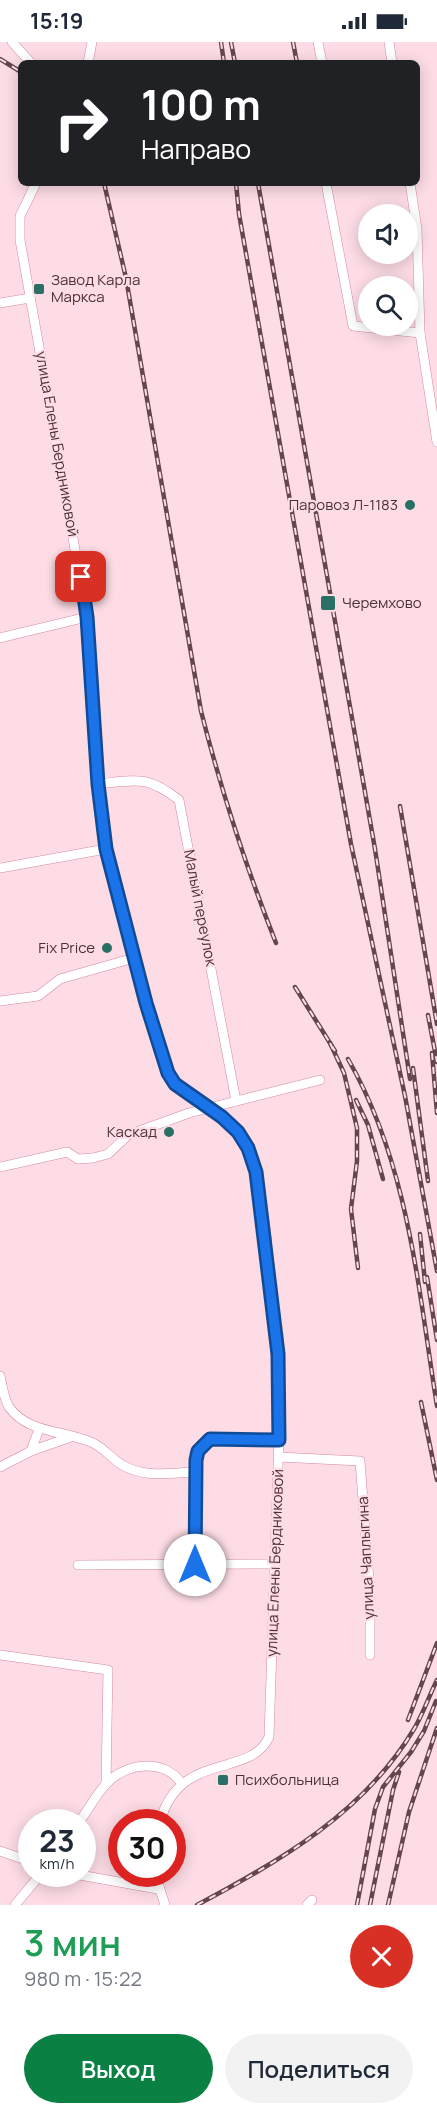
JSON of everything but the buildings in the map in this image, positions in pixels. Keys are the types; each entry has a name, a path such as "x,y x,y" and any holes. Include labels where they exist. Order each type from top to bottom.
{"street":[{"path":"12,42 28,60"},
{"path":"89,60 92,42"},
{"path":"318,42 321,60"},
{"path":"389,42 392,60"},
{"name":"улица Елены Бердниковой","path":"35,186 20,216 20,240 87,617 98,784 106,849 134,958 168,1073 175,1084 238,1132 248,1148 256,1172 278,1354 279,1440 269,1737 264,1749 252,1757 221,1764 198,1773 182,1784 166,1809"},
{"path":"327,186 353,326 420,333"},
{"path":"410,186 417,229 420,333 437,442"},
{"path":"0,303 30,298"},
{"path":"0,638 87,617"},
{"name":"Малый переулок","path":"98,784 136,780 158,783 179,800 236,1101"},
{"path":"0,868 106,849"},
{"path":"0,1001 38,996 60,979 134,958"},
{"path":"0,1167 67,1152 78,1159 108,1154 128,1135 208,1108 320,1080"},
{"path":"0,1376 8,1406 20,1418 39,1429 75,1436 95,1444 121,1464 141,1473 195,1472"},
{"path":"31,1451 39,1429"},
{"path":"0,1467 31,1451 75,1436"},
{"path":"195,1565 195,1472 198,1451 210,1439 279,1440"},
{"name":"улица Чаплыгина","path":"278,1457 360,1461 370,1593 370,1655"},
{"path":"78,1565 275,1564"},
{"path":"0,1654 108,1670 106,1783"},
{"path":"88,1809 106,1783 123,1771 154,1764 175,1773 182,1784"},
{"path":"0,1851 18,1857"},
{"path":"96,1878 158,1889 165,1905"},
{"path":"15,1905 30,1887"}],"railway":[{"path":"221,42 224,60"},
{"path":"231,42 234,60"},
{"path":"293,42 296,60"},
{"path":"0,59 18,70"},
{"path":"105,186 126,278 201,711 235,828 276,943"},
{"path":"236,186 239,214 351,844 405,1096 437,1271"},
{"path":"259,186 375,849 410,1079"},
{"path":"400,806 437,1024"},
{"path":"295,987 335,1051"},
{"path":"428,1015 437,1062"},
{"path":"330,1043 344,1073 357,1128 357,1161 351,1209 358,1268"},
{"path":"432,1053 437,1113"},
{"path":"348,1059 369,1100 398,1184 417,1272 437,1406"},
{"path":"413,1068 428,1181"},
{"path":"356,1100 368,1125 383,1179"},
{"path":"420,1234 425,1282"},
{"path":"427,1277 437,1340"},
{"path":"421,1402 437,1480"},
{"path":"408,1720 437,1643"},
{"path":"197,1905 289,1852 318,1832 371,1786 394,1759 414,1729 437,1680"},
{"path":"357,1905 375,1809 383,1787 411,1752 424,1731 436,1701"},
{"path":"388,1905 409,1812 437,1728"},
{"path":"370,1905 393,1790 399,1772"}],"place":[{"name":"Завод Карла Маркса","path":"39,289"},
{"name":"Паровоз Л-1183","path":"410,505"},
{"name":"Черемхово","path":"328,603"},
{"name":"Fix Price","path":"107,948"},
{"name":"Каскад","path":"169,1132"},
{"name":"Психбольница","path":"223,1780"}],"route":[{"path":"81,577 87,617 98,784 106,849 146,1003 168,1073 175,1084 193,1099 222,1117 238,1132 248,1148 256,1172 266,1233 278,1354 279,1440 210,1439 198,1451 195,1472 195,1565"}]}
